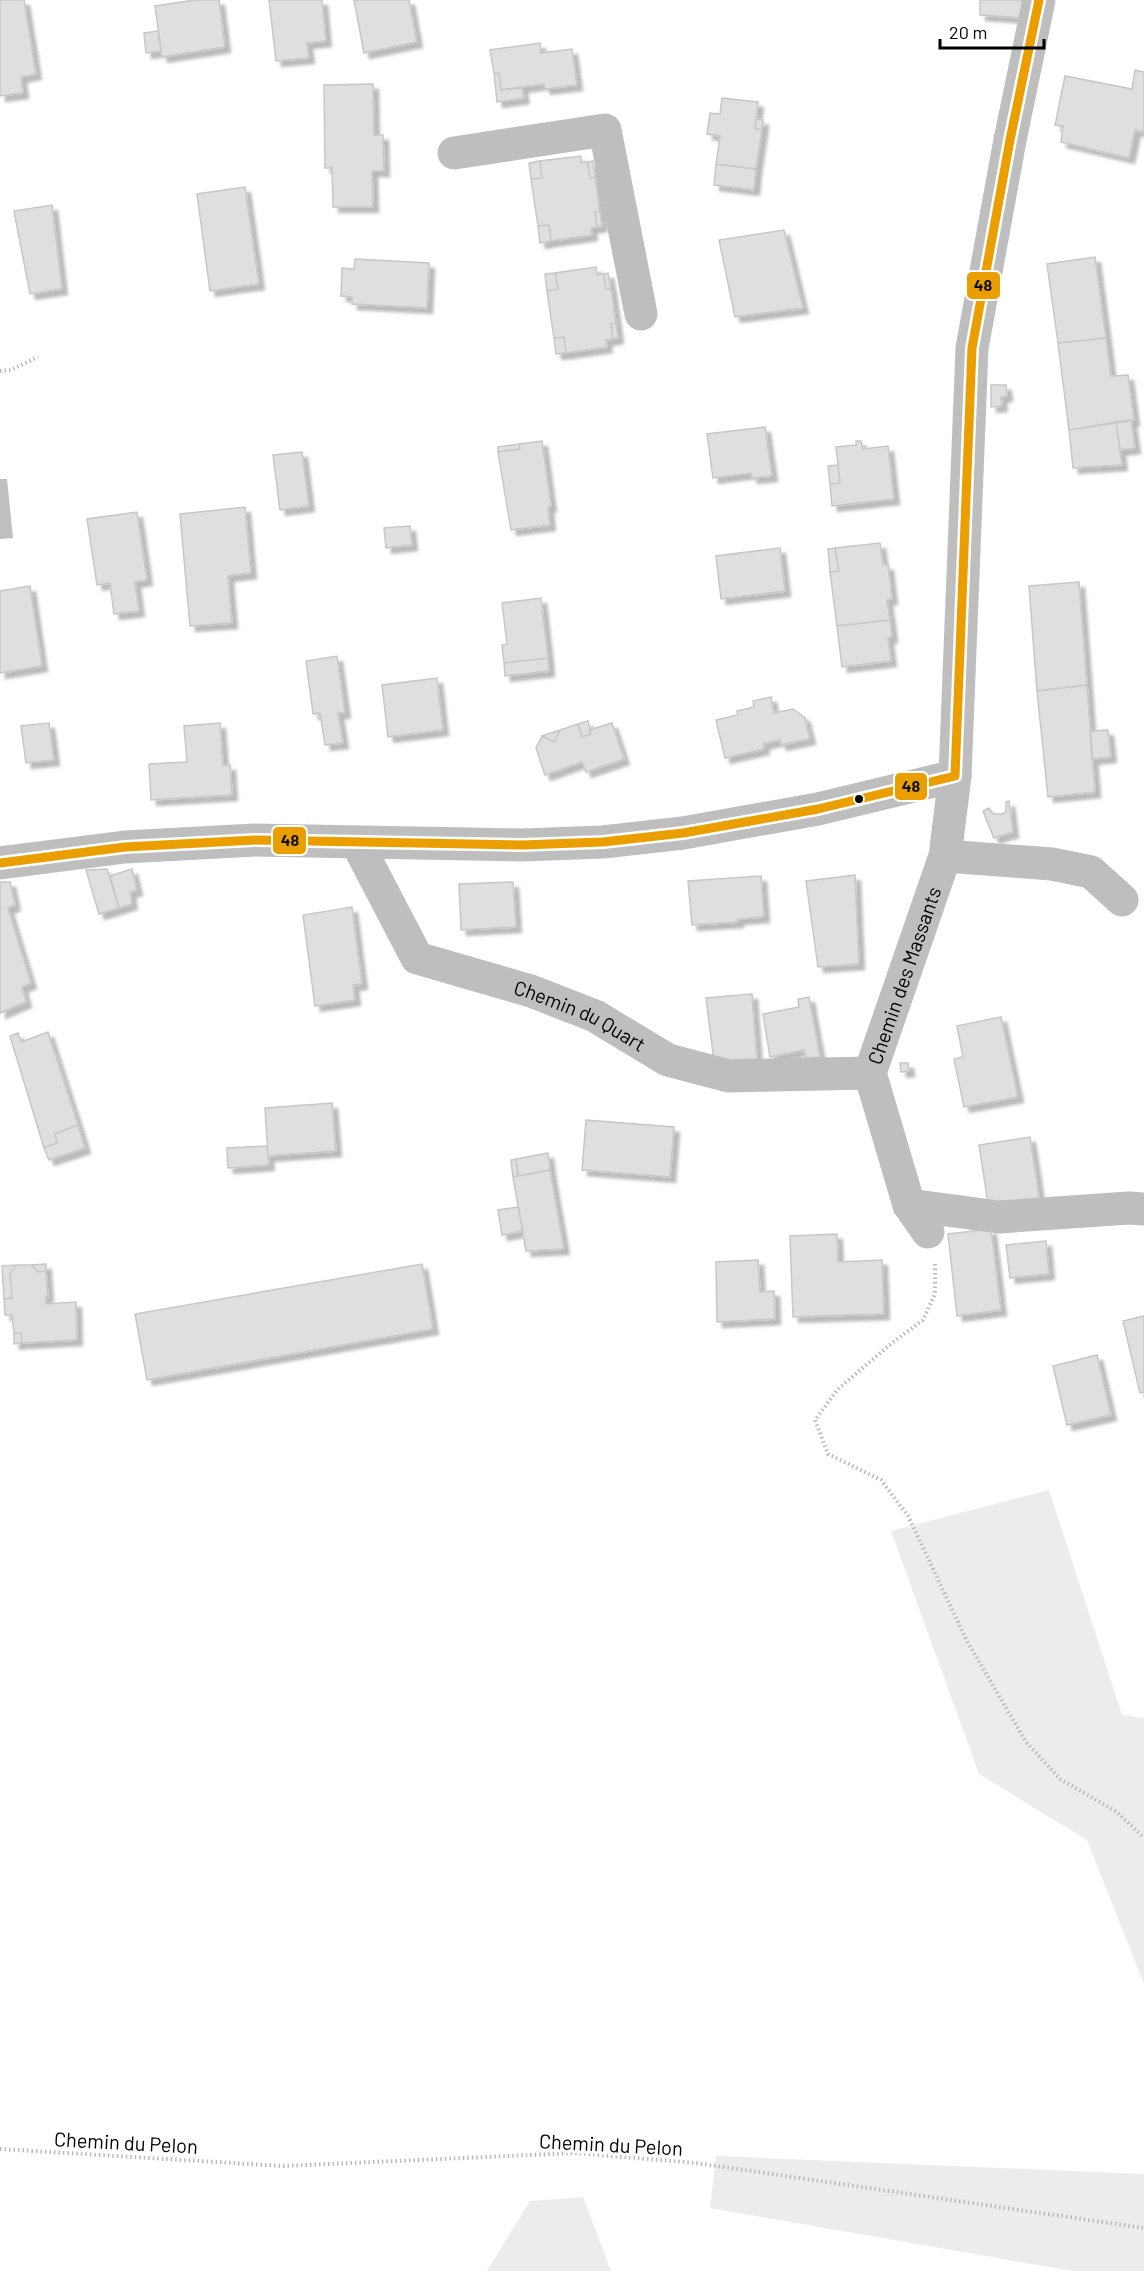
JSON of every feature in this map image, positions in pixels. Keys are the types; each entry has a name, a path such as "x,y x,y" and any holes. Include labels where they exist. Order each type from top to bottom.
{"street":[{"name":"Chemin des Massants","path":"928,1232 909,1205 870,1073 945,856 955,776 972,348 1010,140 1039,0"},
{"path":"454,153 605,130 640,314"},
{"path":"0,863 125,847 231,841 522,845 603,842 683,834 818,809 955,776"},
{"name":"Chemin du Quart","path":"357,843 417,958 531,991 595,1016 668,1060 729,1076 870,1073"},
{"path":"945,856 1052,864 1091,872 1122,900"},
{"path":"909,1205 999,1217 1129,1208 1144,1209"}],"path":[{"path":"0,371 11,370 38,357"},
{"path":"928,1232 935,1261 935,1294 923,1320 838,1389 815,1420 828,1454 881,1480 908,1516 968,1641 1026,1742 1060,1779 1117,1812 1144,1838"},
{"name":"Chemin du Pelon","path":"0,2149 283,2166 575,2153 696,2163 1144,2229"}],"shaded area":[{"path":"0,479 7,479 13,538 0,539"},
{"path":"1049,1490 1122,1715 1144,1718 1144,1984 1087,1840 979,1774 891,1531"},
{"path":"716,2156 1144,2174 1144,2271 1072,2271 710,2208"},
{"path":"583,2197 611,2271 487,2271 530,2201"}],"building":[{"path":"0,0 24,0 36,74 21,77 23,93 0,96"},
{"path":"195,0 219,0 225,47 162,57 155,6"},
{"path":"269,0 322,0 326,41 307,43 309,58 276,61"},
{"path":"354,0 409,0 417,42 364,53"},
{"path":"980,0 1022,0 1021,18 980,15"},
{"path":"158,31 161,51 146,53 144,33"},
{"path":"540,43 541,53 572,49 577,85 545,89 544,84 501,90 499,73 494,73 490,50"},
{"path":"1135,70 1144,72 1144,132 1135,130 1129,158 1061,142 1063,126 1055,125 1065,76 1132,89"},
{"path":"494,73 499,73 501,90 522,88 524,98 497,102"},
{"path":"373,84 374,135 383,135 384,171 372,171 373,207 333,207 332,168 325,168 324,85"},
{"path":"722,98 758,102 755,129 762,130 756,169 716,164 720,136 707,134 710,113 720,114"},
{"path":"756,119 763,120 762,130 755,129"},
{"path":"581,156 581,163 588,162 590,178 595,177 600,211 595,212 597,227 591,228 592,235 551,241 549,225 538,226 531,179 542,178 540,161"},
{"path":"540,161 542,178 531,179 529,163"},
{"path":"593,161 595,177 590,178 588,162"},
{"path":"716,164 756,169 754,190 714,185"},
{"path":"245,187 259,284 210,291 197,194"},
{"path":"52,205 62,289 30,294 14,211"},
{"path":"600,211 602,226 597,227 595,212"},
{"path":"549,225 551,241 540,243 538,226"},
{"path":"784,230 803,308 735,317 719,240"},
{"path":"1095,257 1106,338 1058,343 1047,264"},
{"path":"355,259 429,263 427,308 352,304 352,297 341,296 342,268 354,269"},
{"path":"596,267 597,275 604,274 606,289 611,289 616,323 611,324 613,339 606,340 607,347 566,353 564,337 554,338 547,291 558,289 555,273"},
{"path":"555,273 558,289 547,291 545,274"},
{"path":"608,273 611,289 606,289 604,274"},
{"path":"616,323 618,338 613,339 611,324"},
{"path":"564,337 566,353 556,354 554,338"},
{"path":"1106,338 1111,376 1128,375 1134,420 1069,430 1058,343"},
{"path":"991,385 1006,385 1007,396 1001,397 1002,406 991,407"},
{"path":"1131,420 1135,448 1120,450 1116,422"},
{"path":"1116,422 1122,465 1073,468 1069,430"},
{"path":"765,427 772,476 752,478 751,473 713,478 707,434"},
{"path":"542,441 551,506 548,507 550,525 511,530 498,452 520,449 519,444"},
{"path":"856,441 861,441 863,449 888,446 894,499 832,506 830,484 840,483 836,447 856,445"},
{"path":"519,444 520,449 498,452 498,447"},
{"path":"302,452 309,506 280,510 273,455"},
{"path":"838,465 840,483 830,484 828,466"},
{"path":"245,507 251,573 228,576 232,623 190,626 180,514"},
{"path":"137,512 147,580 135,582 139,611 114,614 110,583 97,585 87,519"},
{"path":"410,526 412,545 386,548 384,528"},
{"path":"880,543 883,565 888,565 892,599 887,600 890,620 837,626 830,572 839,571 835,548"},
{"path":"780,548 785,591 721,599 716,556"},
{"path":"835,548 839,571 830,572 828,549"},
{"path":"1079,582 1087,685 1037,691 1029,586"},
{"path":"30,586 42,666 0,673 0,591"},
{"path":"541,598 548,658 504,663 502,645 507,644 502,603"},
{"path":"890,620 892,637 888,638 891,661 842,667 837,626"},
{"path":"337,656 345,713 338,713 343,743 325,745 320,713 313,714 306,661"},
{"path":"548,658 549,671 505,676 504,663"},
{"path":"437,678 443,730 388,737 382,685"},
{"path":"1087,685 1095,792 1048,797 1037,691"},
{"path":"771,697 774,713 793,709 805,718 810,739 781,745 780,740 763,744 764,749 725,758 716,720 738,715 737,711 754,707 753,701"},
{"path":"588,721 591,734 582,737 578,724"},
{"path":"49,723 54,760 26,763 21,726"},
{"path":"220,723 223,765 230,765 232,795 151,800 149,764 187,762 184,726"},
{"path":"612,723 624,759 586,772 582,762 545,775 536,748 542,736 554,742 560,730 578,724 582,737 591,734 589,730"},
{"path":"560,730 554,742 542,736"},
{"path":"1108,730 1111,757 1092,759 1090,731"},
{"path":"1009,801 1013,832 994,838 983,811 989,808 993,814 1002,814 1006,812 1006,802"},
{"path":"107,869 119,908 99,914 86,870"},
{"path":"132,869 137,890 130,892 132,904 119,908 110,876"},
{"path":"855,875 859,964 818,967 806,881"},
{"path":"761,876 764,917 738,919 738,922 692,925 688,881"},
{"path":"0,882 10,882 15,905 8,908 31,983 22,987 26,1002 0,1013"},
{"path":"513,882 516,927 461,930 459,884"},
{"path":"352,907 362,984 353,985 355,1000 315,1006 303,915"},
{"path":"752,994 757,1059 714,1061 706,998"},
{"path":"809,997 820,1057 806,1058 804,1050 770,1057 763,1014 799,1007 798,999"},
{"path":"1001,1017 1018,1097 964,1107 954,1059 963,1057 957,1026"},
{"path":"48,1032 78,1125 55,1134 57,1143 44,1148 10,1036 18,1033 21,1042"},
{"path":"900,1063 908,1063 909,1071 901,1072"},
{"path":"332,1103 336,1151 268,1156 265,1108"},
{"path":"586,1120 674,1127 670,1177 582,1170"},
{"path":"78,1125 85,1148 49,1160 44,1148 57,1143 55,1134"},
{"path":"1030,1137 1040,1202 989,1210 979,1145"},
{"path":"267,1146 269,1165 228,1168 227,1148"},
{"path":"548,1153 550,1170 518,1176 516,1159"},
{"path":"516,1159 518,1176 513,1177 511,1160"},
{"path":"550,1170 564,1249 526,1251 513,1177"},
{"path":"518,1207 523,1231 502,1235 498,1210"},
{"path":"991,1229 1001,1310 957,1316 948,1234"},
{"path":"837,1234 838,1262 882,1260 884,1314 793,1317 790,1236"},
{"path":"1046,1241 1049,1274 1010,1278 1006,1245"},
{"path":"758,1260 760,1292 774,1291 775,1319 717,1322 716,1262"},
{"path":"46,1264 46,1271 39,1272 31,1265"},
{"path":"422,1264 433,1329 147,1380 135,1314"},
{"path":"16,1265 31,1265 39,1272 46,1271 48,1297 46,1297 46,1304 76,1302 77,1340 22,1343 21,1333 14,1333 12,1315 5,1315 4,1299 12,1298 10,1274"},
{"path":"16,1265 10,1274 12,1298 4,1299 2,1266"},
{"path":"1144,1316 1144,1392 1140,1393 1123,1321"},
{"path":"14,1333 21,1333 22,1343 14,1344"},
{"path":"1097,1355 1111,1415 1067,1425 1053,1366"}],"transit line":[{"name":"48","path":"0,863 125,847 255,840 522,845 603,842 683,833 818,809 955,776 972,348 1010,140 1039,0"}]}
